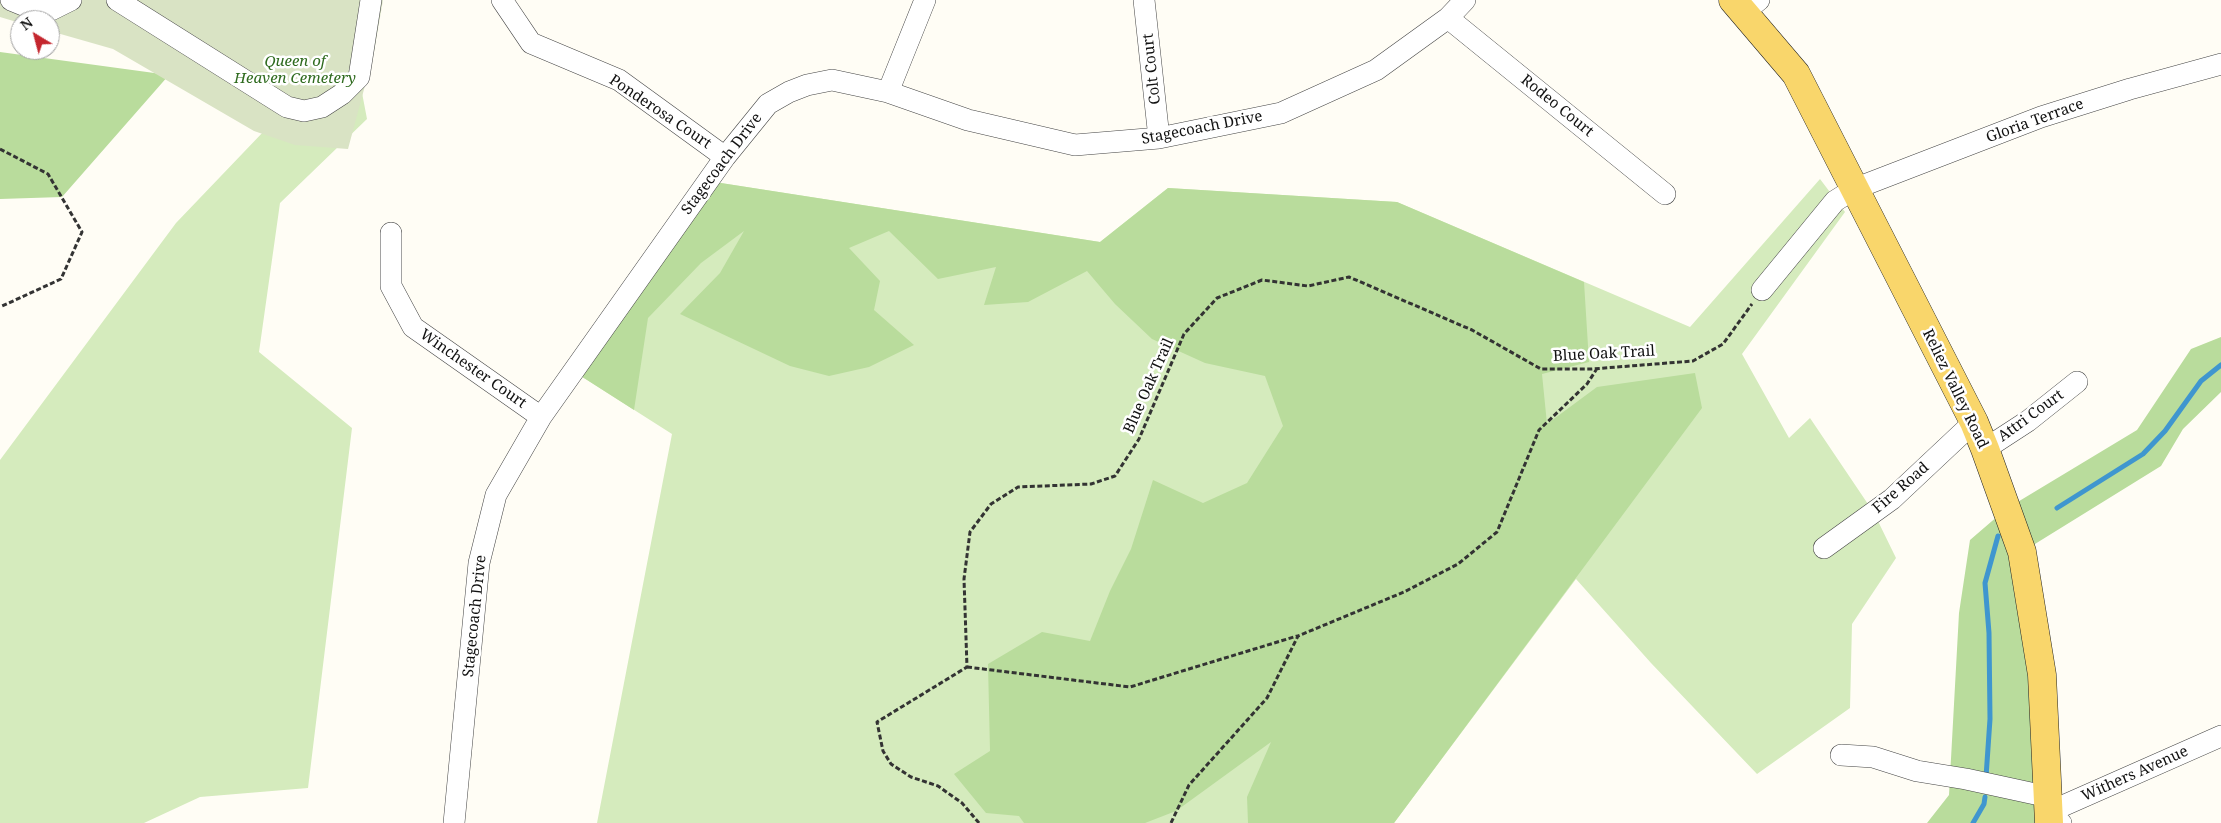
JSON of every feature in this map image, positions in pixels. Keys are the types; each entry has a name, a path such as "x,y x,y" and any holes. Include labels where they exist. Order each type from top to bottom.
{"main road":[{"name":"Reliez Valley Road","path":"1745,4 1796,74 1974,422 1985,449 2022,552 2042,675 2052,814"}],"street":[{"path":"12,0 33,9 51,10 71,0"},
{"path":"117,0 287,107 304,111 322,107 342,94 359,77 371,0"},
{"name":"Ponderosa Court","path":"502,0 530,43 619,80 725,157"},
{"path":"888,92 925,0"},
{"name":"Colt Court","path":"1144,0 1159,138"},
{"name":"Stagecoach Drive","path":"454,823 479,563 496,495 541,417 725,157 768,104 789,92 807,85 832,80 888,92 968,120 1075,145 1159,138 1281,113 1376,70 1448,18 1465,0"},
{"name":"Rodeo Court","path":"1448,18 1665,194"},
{"name":"Gloria Terrace","path":"1762,290 1835,202 1854,189 2041,117 2130,89 2221,64"},
{"name":"Winchester Court","path":"391,233 391,286 413,327 541,417"},
{"name":"Attri Court","path":"1985,449 2028,421 2077,382"},
{"name":"Fire Road","path":"1824,548 1892,499 1974,422"},
{"name":"Withers Avenue","path":"2052,814 2221,736"},
{"path":"1841,755 1873,757 1917,771 1966,778 2052,814"}],"path":[{"path":"0,149 48,174 82,232 62,279 0,307"},
{"name":"Blue Oak Trail","path":"967,667 964,579 970,532 991,504 1018,487 1091,484 1115,476 1139,439 1184,334 1217,298 1262,280 1308,286 1349,276 1472,330 1541,369 1592,369 1598,366 1693,360 1723,344 1762,290"},
{"path":"979,823 962,803 938,786 911,777 891,764 883,750 877,722 967,667 1130,687 1298,636 1404,592 1450,568 1497,532 1539,430 1587,384 1598,366"},
{"path":"1171,823 1189,785 1267,698 1298,636"}],"green space":[{"name":"Queen of Heaven Cemetery","path":"0,0 383,0 374,52 348,149 295,145 254,131 113,49 60,34 60,10 10,10 10,20 0,17"},
{"path":"0,52 10,53 10,60 59,60 169,75 62,197 0,199"},
{"path":"359,77 367,119 280,203 259,352 352,428 308,788 200,797 144,823 0,823 0,460 176,223 287,107"},
{"path":"1820,179 1845,212 1742,354 1789,438 1810,418 1874,513 1896,558 1852,624 1850,708 1757,774 1651,663 1576,579 1394,823 597,823 672,434 573,371 708,181 1100,242 1168,188 1397,202 1690,327"},
{"path":"708,181 1100,242 1168,188 1397,202 1584,282 1589,362 1542,374 1547,424 1597,387 1695,373 1702,408 1394,823 1248,823 1247,797 1271,742 1176,811 1145,823 1024,823 1019,816 986,813 954,774 990,751 988,664 1042,632 1090,641 1110,591 1131,549 1153,480 1203,503 1247,483 1283,426 1265,376 1205,363 1152,339 1115,304 1087,271 1028,302 984,305 996,267 938,279 889,231 849,248 880,281 874,310 914,345 869,367 829,376 790,366 680,314 720,273 744,231 701,263 648,318 634,410 573,371"},
{"path":"2221,337 2221,392 2183,429 2161,466 2022,552 2049,823 1927,823 1949,795 1959,613 1970,540 2006,509 2137,430 2191,349"}],"waterway":[{"path":"2057,508 2143,454 2165,431 2201,381 2221,365"},
{"path":"1986,777 1990,719 1989,633 1985,583 1998,536"},
{"path":"1973,823 1984,804 1985,797"}]}
